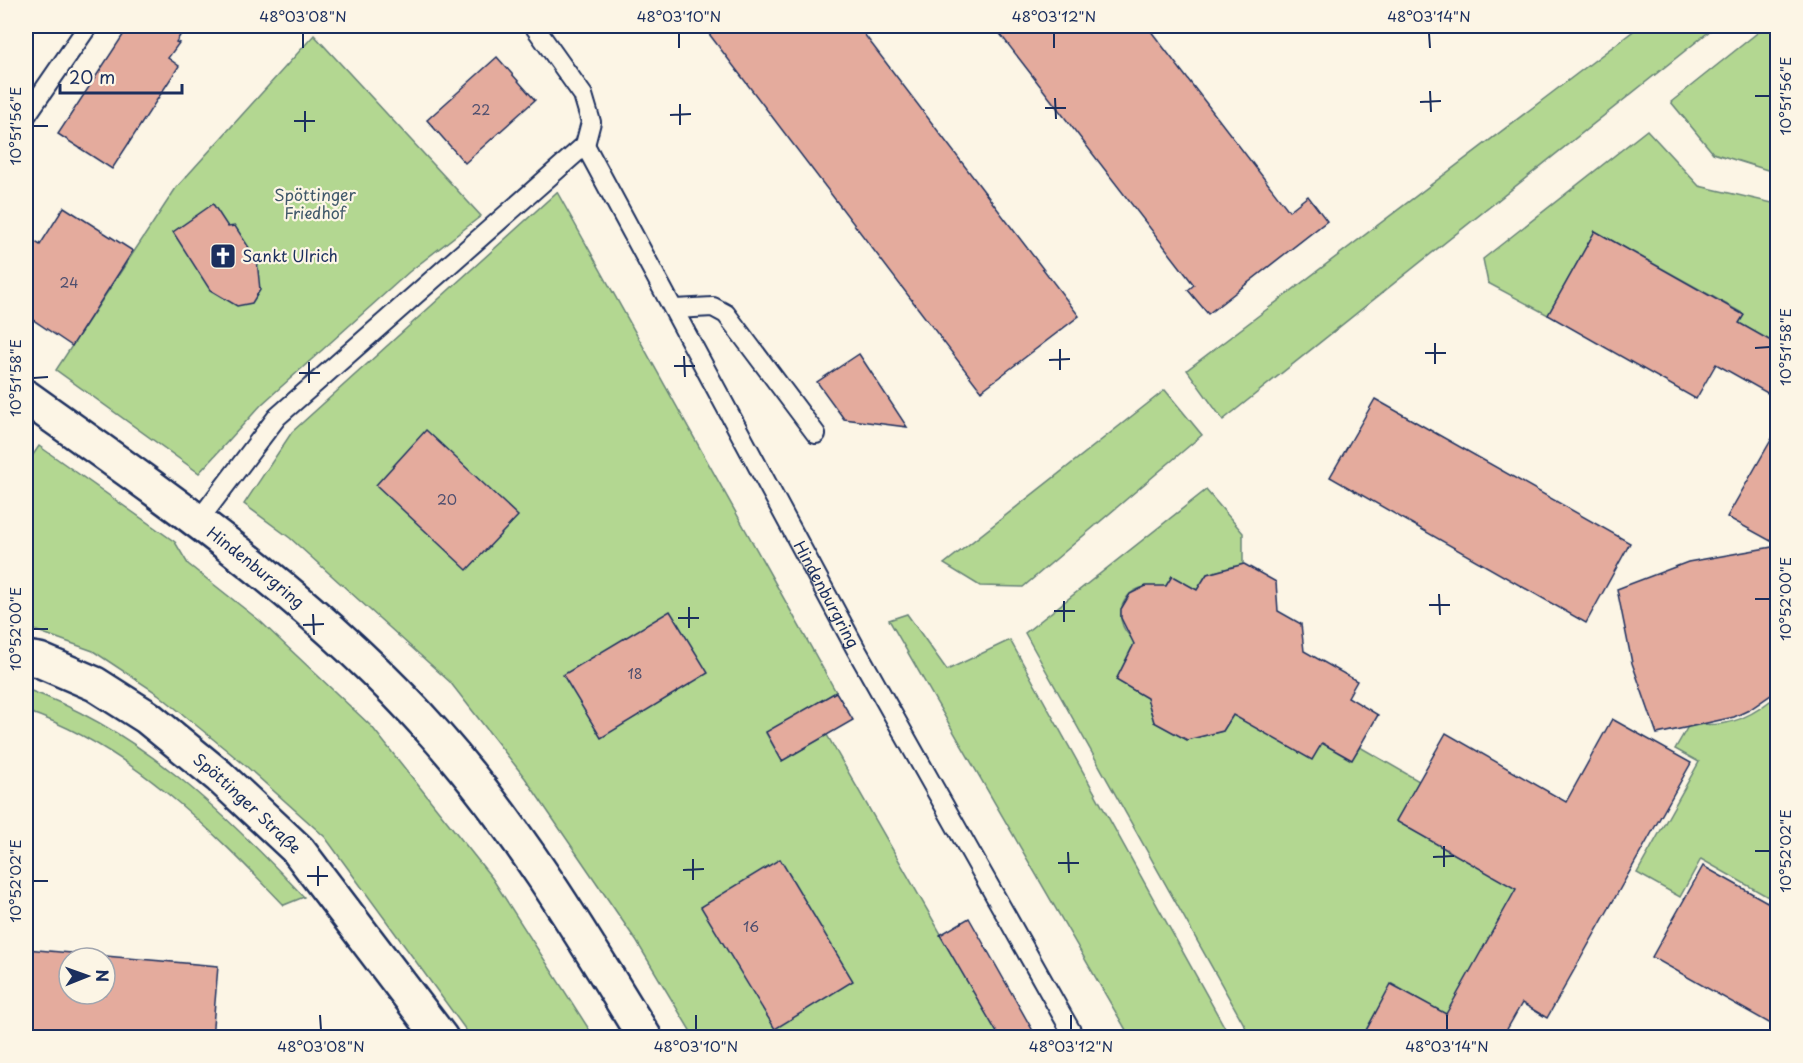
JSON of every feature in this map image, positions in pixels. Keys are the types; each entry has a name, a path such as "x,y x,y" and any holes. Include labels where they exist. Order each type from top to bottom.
{"main road":[{"name":"Hindenburgring","path":"26,397 199,520 286,589 381,676 435,734 505,822 645,1038"},
{"name":"Spöttinger Straße","path":"26,658 39,660 96,684 147,717 219,776 298,849 441,1038"}],"lane":[{"path":"26,116 88,26"},
{"path":"534,26 583,95 591,122 585,146"},
{"name":"Hindenburgring","path":"199,520 277,417 585,146 675,309 856,649 1075,1038"},
{"path":"675,309 713,307 726,314 816,434"}],"green space":[{"path":"1640,26 1716,26 1223,420 1187,370"},
{"path":"1766,26 1777,26 1777,173 1713,153 1671,102"},
{"name":"Spöttinger Friedhof","path":"314,35 481,216 409,272 262,404 199,473 56,370 176,188"},
{"path":"1647,130 1699,186 1777,204 1777,345 1739,323 1744,314 1595,231 1548,315 1488,283 1483,259"},
{"path":"557,192 836,692 766,733 782,761 827,735 1000,1037 694,1037 637,942 525,778 450,682 290,538 244,504 292,432"},
{"path":"1165,390 1202,435 1023,587 980,586 944,564"},
{"path":"39,446 175,542 188,564 260,621 372,727 492,878 594,1037 471,1037 325,837 246,766 158,694 93,651 26,627 26,465"},
{"path":"1206,490 1243,533 1243,564 1207,574 1197,590 1172,576 1164,589 1140,588 1131,593 1124,601 1121,621 1135,641 1116,680 1147,698 1154,722 1187,740 1223,731 1233,715 1322,743 1351,760 1360,747 1419,781 1396,821 1474,865 1539,849 1471,1029 1392,984 1362,1037 1251,1037 1025,633"},
{"path":"907,614 947,670 1010,640 1230,1037 1130,1037 889,620"},
{"path":"26,689 67,706 105,726 177,776 242,834 304,897 284,905 197,819 133,767 64,726 26,711"},
{"path":"1770,701 1777,706 1777,902 1701,859 1680,897 1637,873 1699,762 1675,749 1690,723 1723,724 1751,714"}],"building":[{"path":"129,26 186,26 176,42 179,43 168,58 179,66 112,169 58,134"},
{"path":"703,26 858,26 1079,316 981,391"},
{"path":"994,26 1147,26 1289,211 1308,196 1327,221 1208,314 1188,290 1194,285"},
{"path":"497,57 535,100 465,163 427,120"},
{"name":"Sankt Ulrich","path":"213,204 228,227 235,226 257,260 260,290 252,303 237,306 210,290 173,232"},
{"path":"64,207 133,251 72,346 26,315 26,236 40,245"},
{"path":"1595,231 1744,315 1739,323 1778,345 1778,399 1716,364 1696,399 1548,315"},
{"path":"859,354 907,427 844,419 817,382"},
{"path":"1375,399 1630,543 1586,623 1330,477"},
{"path":"1778,428 1778,545 1727,517"},
{"path":"426,430 518,516 467,570 376,485"},
{"path":"1778,546 1778,690 1749,710 1734,717 1657,734 1632,663 1617,589 1688,562"},
{"path":"1244,564 1276,582 1278,611 1301,624 1304,651 1357,681 1348,697 1378,715 1352,760 1322,743 1312,760 1233,715 1223,731 1187,740 1154,722 1147,698 1116,680 1134,644 1121,618 1121,609 1130,594 1146,586 1166,586 1172,576 1197,590 1207,574"},
{"path":"670,611 708,673 601,738 563,675"},
{"path":"836,692 853,720 782,761 766,732"},
{"path":"1612,719 1691,763 1547,1018 1522,1003 1502,1038 1362,1038 1391,984 1446,1014 1516,889 1396,821 1446,733 1566,802"},
{"path":"780,859 853,981 775,1029 701,907"},
{"path":"1703,866 1778,908 1778,1028 1652,957"},
{"path":"969,918 1037,1038 1000,1038 940,935"},
{"path":"26,949 57,952 57,1006 117,1006 117,957 218,966 212,1038 26,1038"}],"place":[{"name":"Sankt Ulrich","path":"223,256"}]}
